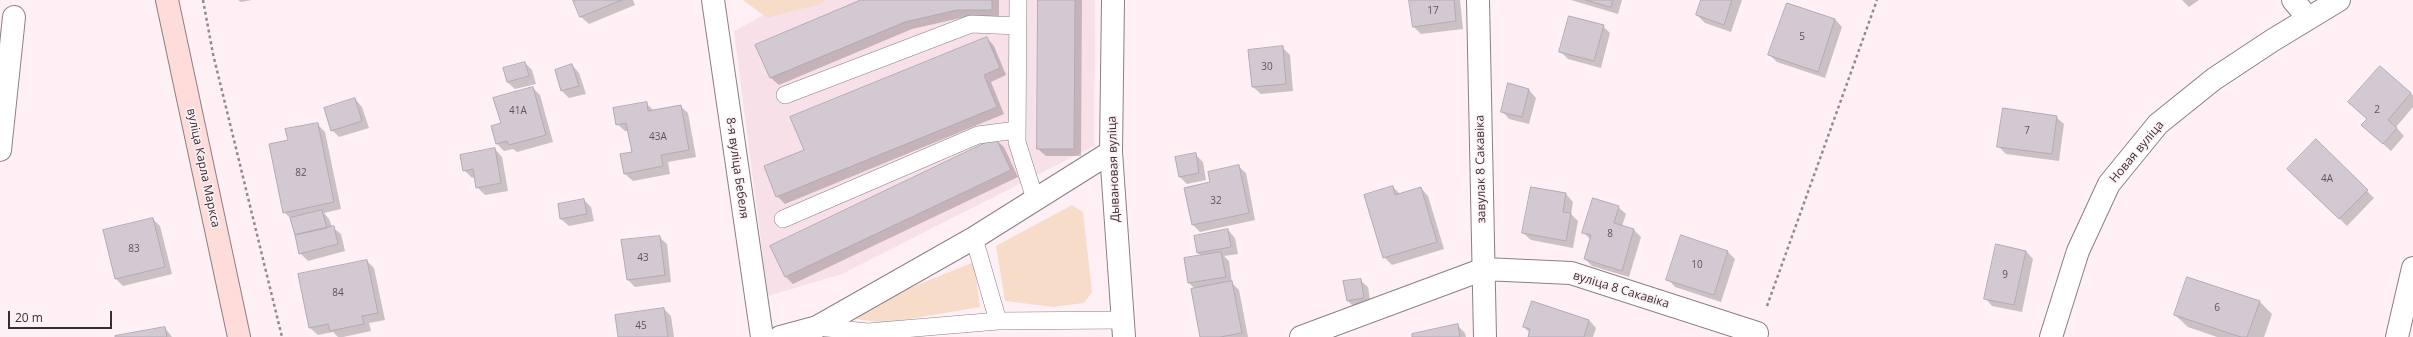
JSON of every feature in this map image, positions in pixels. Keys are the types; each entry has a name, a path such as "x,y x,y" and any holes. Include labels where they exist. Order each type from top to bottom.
{"main road":[{"name":"вуліца Карла Маркса","path":"167,0 239,337"}],"street":[{"name":"8-я вуліца Бебеля","path":"713,0 762,337"},
{"name":"Дывановая вуліца","path":"1113,0 1111,152 1124,329"},
{"name":"завулак 8 Сакавіка","path":"1478,0 1485,337"},
{"path":"2293,0 2308,18"},
{"name":"Новая вуліца","path":"2051,337 2078,250 2109,184 2158,124 2214,79 2308,18 2339,0"},
{"path":"0,150 14,17"},
{"path":"780,337 817,327 974,238 1035,198 1111,152"},
{"path":"2397,337 2413,268"},
{"name":"вуліца 8 Сакавіка","path":"1301,337 1484,269 1571,273 1757,333"}],"lane":[{"path":"1018,0 1017,142 1035,198"},
{"path":"786,95 971,24 1018,26"},
{"path":"783,219 978,135 1017,130"},
{"path":"974,238 998,321"},
{"path":"817,327 868,332 998,321 1124,329"}],"path":[{"path":"203,0 213,54 282,337"},
{"path":"1757,333 1877,0"}],"shaded area":[{"path":"743,0 827,0 817,5 767,18"},
{"path":"791,0 1095,0 1094,146 842,274 768,296 734,31"},
{"path":"1072,205 1083,212 1092,292 1084,303 1053,307 1005,301 996,246"},
{"path":"974,262 980,307 886,323 855,319 861,308"}],"building":[{"path":"573,0 622,0 580,17"},
{"path":"861,0 992,0 992,10 957,10 905,22 770,78 755,45"},
{"path":"1038,0 1075,0 1074,149 1037,149"},
{"path":"1409,0 1454,0 1456,21 1413,27"},
{"path":"1586,0 1613,0 1611,7"},
{"path":"1701,0 1732,0 1724,25 1696,15"},
{"path":"1787,3 1835,19 1818,72 1768,55"},
{"path":"1569,16 1604,25 1594,61 1559,52"},
{"path":"987,37 1000,68 984,75 997,107 776,197 764,166 804,150 790,117"},
{"path":"1283,46 1286,84 1252,87 1248,50"},
{"path":"525,62 529,76 507,82 503,68"},
{"path":"572,64 579,86 561,91 555,70"},
{"path":"2380,66 2411,93 2388,120 2397,128 2383,144 2361,125 2367,119 2348,102"},
{"path":"1508,83 1529,89 1522,117 1501,112"},
{"path":"533,87 546,135 509,145 507,141 496,144 491,126 501,123 493,98"},
{"path":"355,98 362,121 331,131 324,108"},
{"path":"647,102 648,111 681,105 689,150 661,155 663,166 624,174 620,154 632,152 626,123 616,125 613,108"},
{"path":"2003,108 2057,116 2052,154 1997,147"},
{"path":"318,123 334,202 283,213 269,144 288,140 285,129"},
{"path":"996,138 1011,170 785,277 770,246"},
{"path":"2316,139 2368,190 2339,219 2287,169"},
{"path":"495,148 501,183 476,188 473,169 463,171 460,155"},
{"path":"1196,153 1199,173 1179,177 1175,157"},
{"path":"1239,165 1249,213 1192,225 1184,188 1210,182 1208,172"},
{"path":"1393,186 1395,195 1421,187 1437,242 1383,258 1364,195"},
{"path":"1531,187 1566,193 1563,212 1571,213 1566,241 1522,233"},
{"path":"1593,198 1619,206 1614,223 1634,229 1622,271 1584,259 1591,235 1582,233"},
{"path":"584,199 587,214 560,219 558,204"},
{"path":"322,210 327,228 295,235 290,218"},
{"path":"153,218 165,267 115,279 103,230"},
{"path":"334,226 338,244 299,254 295,235"},
{"path":"1228,229 1231,247 1197,253 1194,236"},
{"path":"1681,235 1728,251 1714,295 1666,280"},
{"path":"660,236 665,275 627,280 621,240"},
{"path":"1996,244 2026,251 2014,305 1984,299"},
{"path":"1221,252 1226,277 1188,283 1184,258"},
{"path":"367,260 378,313 362,316 364,324 330,331 328,324 309,328 298,274"},
{"path":"2187,277 2260,301 2247,337 2241,337 2174,315"},
{"path":"1361,279 1364,298 1347,301 1343,281"},
{"path":"1232,281 1242,333 1220,337 1200,337 1191,289"},
{"path":"1532,301 1589,320 1584,337 1528,337 1530,329 1523,327"},
{"path":"664,308 668,337 618,337 615,315"},
{"path":"1458,324 1460,337 1412,337 1412,334"},
{"path":"165,327 167,337 115,337 115,336"}]}
